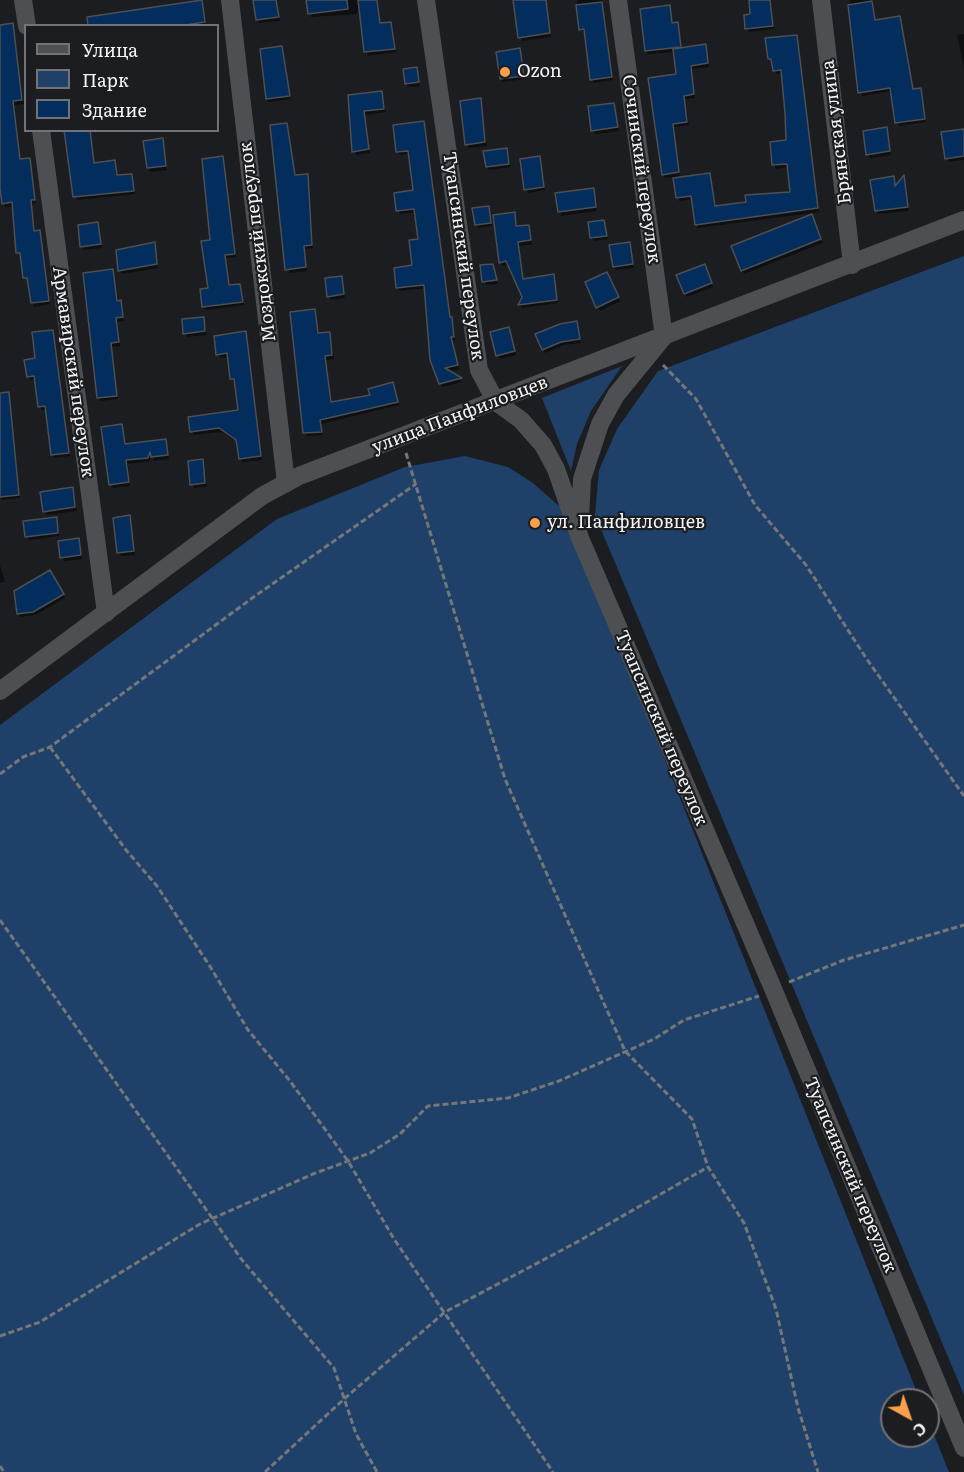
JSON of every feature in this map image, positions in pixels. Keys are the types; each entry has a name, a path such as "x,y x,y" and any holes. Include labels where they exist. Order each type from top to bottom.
{"street":[{"path":"23,0 27,24"},
{"name":"Моздокский переулок","path":"230,0 286,483"},
{"name":"Туапсинский переулок","path":"426,0 479,370 496,402 521,420 543,445 569,501 580,538 774,991 964,1448"},
{"name":"Сочинский переулок","path":"618,0 664,337"},
{"name":"Брянская улица","path":"821,0 852,265"},
{"name":"Армавирский переулок","path":"41,132 106,613"},
{"name":"улица Панфиловцев","path":"0,691 262,496 286,483 964,220"},
{"path":"580,538 580,495 589,454 616,395 650,351 664,337"}],"path":[{"path":"650,351 696,399 755,505 806,565 866,658 964,796"},
{"path":"402,438 505,779 625,1051 692,1119 708,1167 744,1223 776,1309 798,1408 818,1472"},
{"path":"0,774 22,757 50,747 255,596 416,484"},
{"path":"50,747 126,850 158,886 248,1030 290,1081 348,1161 394,1239 553,1472"},
{"path":"0,920 242,1260 334,1368 356,1434 377,1472"},
{"path":"0,1336 40,1322 212,1218 370,1154 400,1134 428,1106 508,1098 559,1081 654,1039 684,1020 774,991 791,980 844,960 964,926"},
{"path":"265,1472 344,1399 445,1312 579,1241 708,1167"},
{"path":"0,1466 4,1472"}],"green space":[{"path":"964,256 964,1395 595,515 599,470 617,429 658,371"},
{"path":"622,366 591,411 577,444 571,471 542,398"},
{"path":"465,456 508,467 533,483 566,512 915,1388 880,1388 880,1448 939,1448 949,1472 0,1472 0,725 277,519 405,467"}],"building":[{"path":"202,0 205,22 88,24 87,17"},
{"path":"253,0 276,0 279,17 256,20"},
{"path":"306,0 347,0 348,9 308,14"},
{"path":"358,0 377,0 380,23 391,22 395,49 364,52"},
{"path":"513,0 546,0 550,33 518,38"},
{"path":"749,0 770,0 773,26 745,29 744,15 750,14"},
{"path":"872,1 875,20 900,16 913,89 921,88 925,119 895,123 890,88 858,93 848,5"},
{"path":"602,2 612,77 590,80 584,29 579,30 576,5"},
{"path":"670,5 672,23 678,22 681,47 645,51 640,9"},
{"path":"13,23 22,100 13,101 20,159 30,158 35,200 31,200 34,231 40,230 49,301 31,303 27,278 23,278 20,253 16,253 12,202 2,204 0,189 0,25"},
{"path":"797,35 818,208 695,225 691,196 676,198 673,178 710,173 715,206 746,202 745,195 790,192 787,164 772,165 770,142 786,140 785,113 781,70 773,71 771,59 768,59 765,38"},
{"path":"706,44 708,63 691,66 694,94 684,96 687,122 673,124 679,172 662,175 648,78 676,74 673,49"},
{"path":"282,46 290,96 266,99 260,49"},
{"path":"520,48 524,76 500,79 496,52"},
{"path":"417,67 419,82 405,84 403,69"},
{"path":"382,91 384,109 364,111 369,149 352,152 348,95"},
{"path":"481,98 485,142 465,145 460,101"},
{"path":"614,103 618,127 591,131 588,106"},
{"path":"424,121 450,317 452,317 454,337 451,337 458,365 445,368 462,378 439,384 430,360 424,285 396,288 394,268 412,265 409,240 418,239 414,209 396,211 394,193 413,190 408,151 396,152 393,125"},
{"path":"287,123 295,175 308,174 312,245 304,246 306,267 285,270 270,125"},
{"path":"887,127 890,151 866,155 863,131"},
{"path":"964,129 964,156 945,159 941,132"},
{"path":"64,132 90,132 94,163 115,160 117,175 132,174 134,191 73,197"},
{"path":"163,138 166,166 147,168 143,141"},
{"path":"507,148 509,164 486,167 483,151"},
{"path":"223,156 235,254 225,255 229,285 240,284 243,302 202,307 200,289 208,288 201,241 210,240 202,159"},
{"path":"540,156 544,187 524,190 520,159"},
{"path":"904,175 908,207 875,211 870,180 894,176 895,186"},
{"path":"594,188 596,207 558,212 555,193"},
{"path":"489,206 491,223 475,225 472,208"},
{"path":"515,212 516,226 529,225 531,240 518,242 523,279 554,274 557,300 518,305 522,297 506,261 499,263 493,215"},
{"path":"812,214 821,239 741,271 731,246"},
{"path":"604,220 607,236 590,238 588,222"},
{"path":"98,222 101,244 80,247 78,225"},
{"path":"155,242 157,264 118,271 116,250"},
{"path":"630,242 633,264 613,267 609,245"},
{"path":"493,264 497,280 482,282 480,265"},
{"path":"705,264 712,283 684,294 676,275"},
{"path":"113,269 117,301 121,300 123,317 116,318 119,342 111,343 117,396 97,398 83,273"},
{"path":"607,272 619,297 596,308 585,282"},
{"path":"342,276 344,294 327,297 325,278"},
{"path":"315,309 318,333 330,332 332,355 325,356 331,402 370,395 368,389 393,382 398,402 320,420 322,432 303,433 290,312"},
{"path":"204,317 205,331 183,334 182,319"},
{"path":"577,321 580,339 561,342 542,350 535,334 560,324"},
{"path":"509,327 515,351 496,356 490,332"},
{"path":"53,330 69,453 51,455 45,406 38,407 34,376 27,377 24,360 35,358 32,332"},
{"path":"246,331 261,456 239,459 236,440 219,428 190,432 188,417 238,410 234,379 230,379 227,353 216,355 214,336"},
{"path":"9,392 19,495 0,497 0,393"},
{"path":"122,424 125,444 166,439 168,455 151,457 150,452 148,458 126,460 129,482 109,485 101,427"},
{"path":"203,459 205,483 190,485 188,461"},
{"path":"73,487 75,507 43,512 40,492"},
{"path":"130,515 134,551 117,553 113,518"},
{"path":"57,517 58,533 25,537 23,521"},
{"path":"79,538 81,555 60,558 58,541"},
{"path":"50,570 64,594 33,612 17,614 14,591"}],"place":[{"name":"Ozon","path":"505,72"},
{"name":"ул. Панфиловцев","path":"535,523"}]}
